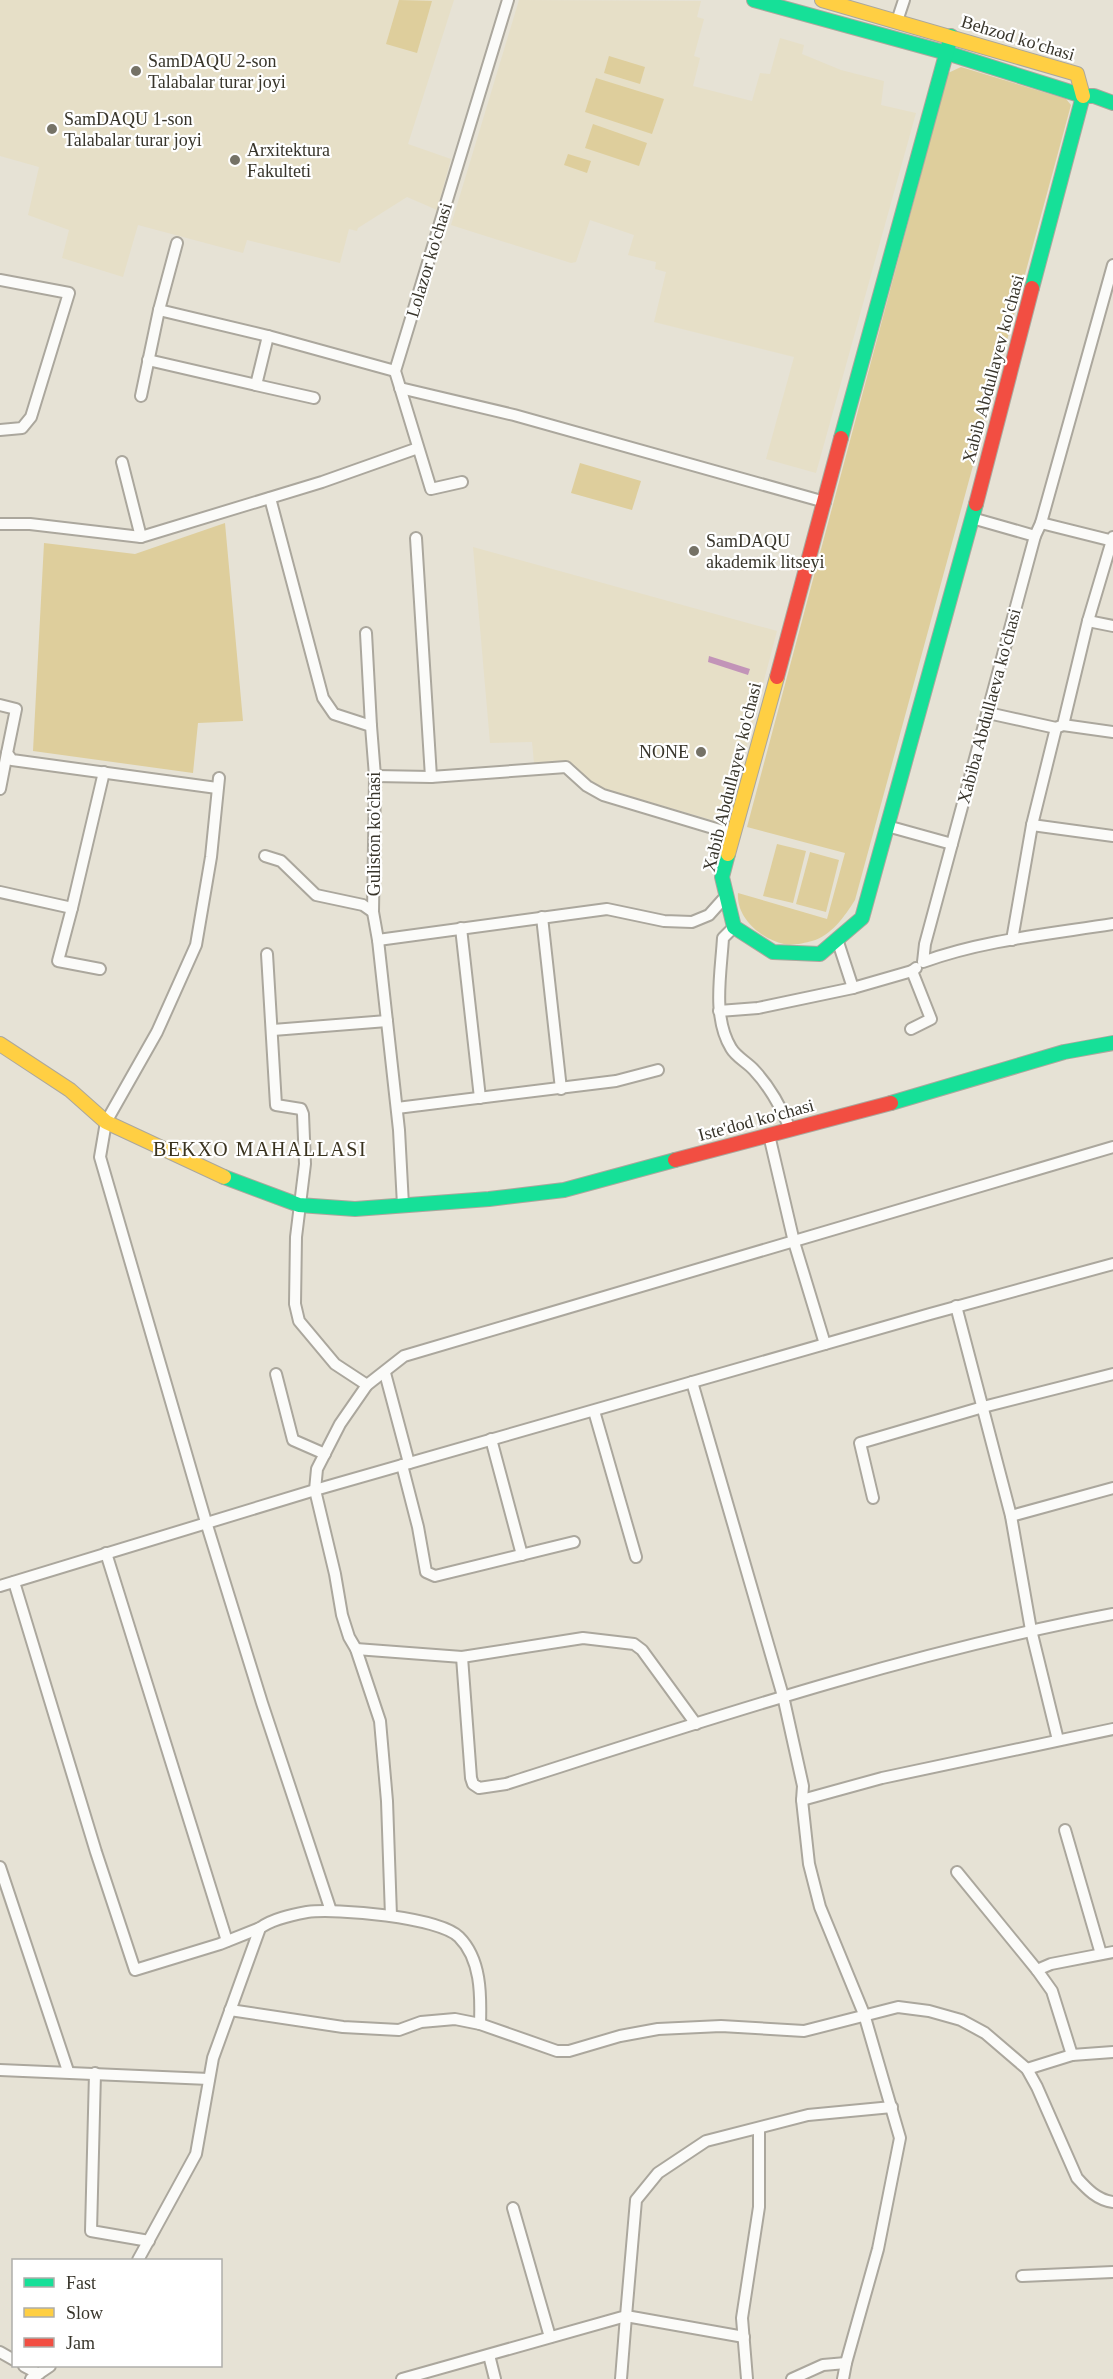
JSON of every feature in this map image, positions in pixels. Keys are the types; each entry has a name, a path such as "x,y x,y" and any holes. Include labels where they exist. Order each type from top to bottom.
{"street":[{"name":"Lolazor ko'chasi","path":"395,371 508,0"},
{"path":"754,0 947,53 1083,96 1095,96 1113,103"},
{"name":"Behzod ko'chasi","path":"822,0 1077,74 1083,96"},
{"path":"897,21 904,0"},
{"name":"Xabib Abdullayev ko'chasi","path":"951,36 722,877 734,927 773,952 820,954 862,918 972,518 1083,96"},
{"path":"141,396 159,310 177,243"},
{"name":"Xabiba Abdullaeva ko'chasi","path":"922,962 1035,536 1041,523 1113,265"},
{"path":"0,279 69,293 31,417 22,428 0,430"},
{"path":"159,310 268,336 395,371 431,489 462,482"},
{"path":"256,385 268,336"},
{"path":"148,360 314,398"},
{"path":"400,388 514,415 825,502"},
{"path":"0,524 30,524 141,537 270,498 418,448"},
{"path":"122,462 141,537"},
{"path":"270,498 323,698 334,714 370,726"},
{"path":"972,518 1035,536"},
{"path":"1012,940 1032,825 1088,621 1113,540 1041,523"},
{"path":"416,538 431,777"},
{"path":"1088,621 1113,626"},
{"name":"Guliston ko'chasi","path":"366,633 370,726 375,776 373,912 397,1108 404,1205"},
{"path":"0,705 16,709 0,789"},
{"path":"988,713 1060,727 1113,732"},
{"path":"7,753 12,760 218,783 211,857 196,945 157,1032 106,1122 100,1157 206,1522 262,1703 331,1911"},
{"path":"375,776 431,777 566,767 587,786 603,795 734,834"},
{"path":"100,969 58,961 104,772"},
{"path":"1032,825 1113,836"},
{"path":"887,826 952,844"},
{"path":"265,856 281,861 315,895 363,905 373,912"},
{"path":"0,892 72,908"},
{"path":"378,940 607,909 664,921 692,922 709,915 726,896"},
{"path":"542,917 561,1089"},
{"path":"719,1011 758,1008 853,988 912,971 922,962 939,956 1012,940 1113,924"},
{"path":"734,927 723,938 719,1011 731,1049 754,1070 778,1100 790,1130"},
{"path":"460,928 480,1098"},
{"path":"837,939 853,988"},
{"path":"267,954 276,1105 301,1109 303,1114 305,1164 296,1237 295,1304 299,1320 335,1364 367,1385"},
{"path":"911,1029 931,1019 912,971"},
{"path":"273,1030 387,1021"},
{"name":"Iste'dod ko'chasi","path":"0,1044 70,1090 106,1122 230,1180 299,1204 355,1209 489,1199 564,1190 905,1099 1064,1052 1113,1043"},
{"path":"397,1108 616,1081 658,1070"},
{"path":"769,1134 794,1242 825,1344"},
{"path":"391,1917 387,1801 380,1721 342,1615 335,1574 315,1490 317,1469 340,1425 367,1385 404,1356 1113,1147"},
{"path":"0,1586 206,1522 491,1439 956,1306 1113,1264"},
{"path":"956,1306 1011,1516 1031,1630 1058,1740"},
{"path":"385,1373 426,1572 435,1576 574,1542"},
{"path":"276,1374 293,1440 325,1454"},
{"path":"873,1498 860,1443 983,1407 1113,1374"},
{"path":"692,1382 783,1696 803,1786 802,1800 809,1864 820,1907 864,2014 900,2138 878,2249 843,2379"},
{"path":"594,1411 636,1557"},
{"path":"491,1439 522,1555"},
{"path":"1011,1516 1113,1488"},
{"path":"106,1553 227,1941"},
{"path":"14,1582 96,1852 135,1970 227,1941 269,1922 297,1914 331,1911 391,1917 445,1927 459,1936 475,1963 479,1981 480,2024"},
{"path":"462,1657 471,1778 476,1788 506,1784 783,1696 1031,1630 1113,1614"},
{"path":"356,1649 462,1657 583,1638 634,1644 642,1650 696,1724"},
{"path":"802,1800 882,1778 1113,1729"},
{"path":"1065,1830 1101,1954"},
{"path":"0,1868 68,2071"},
{"path":"957,1872 1052,1990 1072,2055"},
{"path":"139,2259 196,2154 213,2058 260,1928"},
{"path":"1037,1970 1051,1964 1113,1952"},
{"path":"230,2010 343,2027 399,2030 421,2022 456,2019 480,2024 546,2048 569,2051 620,2036 658,2029 721,2026 804,2031 898,2007 929,2011 961,2020 985,2033 1027,2069 1077,2178 1104,2201 1113,2202"},
{"path":"1027,2069 1072,2055 1113,2052"},
{"path":"0,2070 68,2071 209,2079"},
{"path":"95,2073 91,2231 149,2241"},
{"path":"621,2379 636,2200 639,2193 658,2172 706,2141 808,2115 892,2107"},
{"path":"747,2379 742,2318 759,2207 759,2129"},
{"path":"513,2208 550,2337"},
{"path":"1022,2276 1113,2272"},
{"path":"402,2379 626,2316 744,2337"},
{"path":"489,2355 495,2379"},
{"path":"792,2379 823,2365 846,2363"},
{"path":"27,2367 43,2373"}],"shaded area":[{"path":"0,0 454,0 408,144 451,159 437,210 407,197 358,228 357,231 349,229 340,263 247,240 243,253 138,225 123,277 62,258 69,230 28,215 39,167 0,156"},
{"path":"399,0 432,1 417,53 386,44"},
{"path":"519,0 701,1 697,17 704,19 694,56 700,58 693,86 752,101 760,73 770,74 780,38 804,45 802,54 841,70 884,81 881,105 916,113 816,473 766,459 794,357 654,322 666,272 655,269 656,262 628,255 634,235 590,220 576,262 571,263 451,225"},
{"path":"609,56 645,67 640,84 604,73"},
{"path":"961,67 1066,99 1071,105 855,900 842,919 825,935 806,943 784,944 767,937 752,926 741,911 738,893 827,919 845,853 747,827 948,73"},
{"path":"596,78 664,99 652,134 585,112"},
{"path":"593,124 647,143 639,166 585,148"},
{"path":"568,154 591,161 587,173 564,165"},
{"path":"580,463 641,481 632,510 571,493"},
{"path":"225,523 243,721 198,723 193,773 33,751 44,543 135,554"},
{"path":"473,547 777,631 726,824 604,789 590,782 569,762 534,763 532,742 490,743"},
{"path":"709,656 750,669 748,675 708,662"},
{"path":"777,844 806,851 793,903 763,896"},
{"path":"810,852 839,860 826,912 796,904"}],"traffic: fast":[{"path":"754,0 947,53 1083,96 1094,96 1113,103"},
{"path":"841,438 951,36"},
{"path":"1032,288 1083,96"},
{"path":"728,854 722,877 734,927 773,952 820,954 862,918 976,504"},
{"path":"891,1103 1064,1052 1113,1043"},
{"path":"224,1177 299,1205 355,1209 489,1199 564,1190 675,1160"}],"traffic: slow":[{"path":"822,0 1077,74 1083,96"},
{"path":"728,854 777,677"},
{"path":"0,1044 70,1090 106,1122 224,1177"}],"traffic: jam":[{"path":"976,504 1032,288"},
{"path":"777,677 841,438"},
{"path":"675,1160 891,1103"}],"place":[{"name":"SamDAQU 2-son Talabalar turar joyi","path":"136,71"},
{"name":"SamDAQU 1-son Talabalar turar joyi","path":"52,129"},
{"name":"Arxitektura Fakulteti","path":"235,160"},
{"name":"SamDAQU akademik litseyi","path":"694,551"},
{"name":"NONE","path":"701,752"}],"district":[{"name":"BEKXO MAHALLASI","path":"260,1149"}]}
